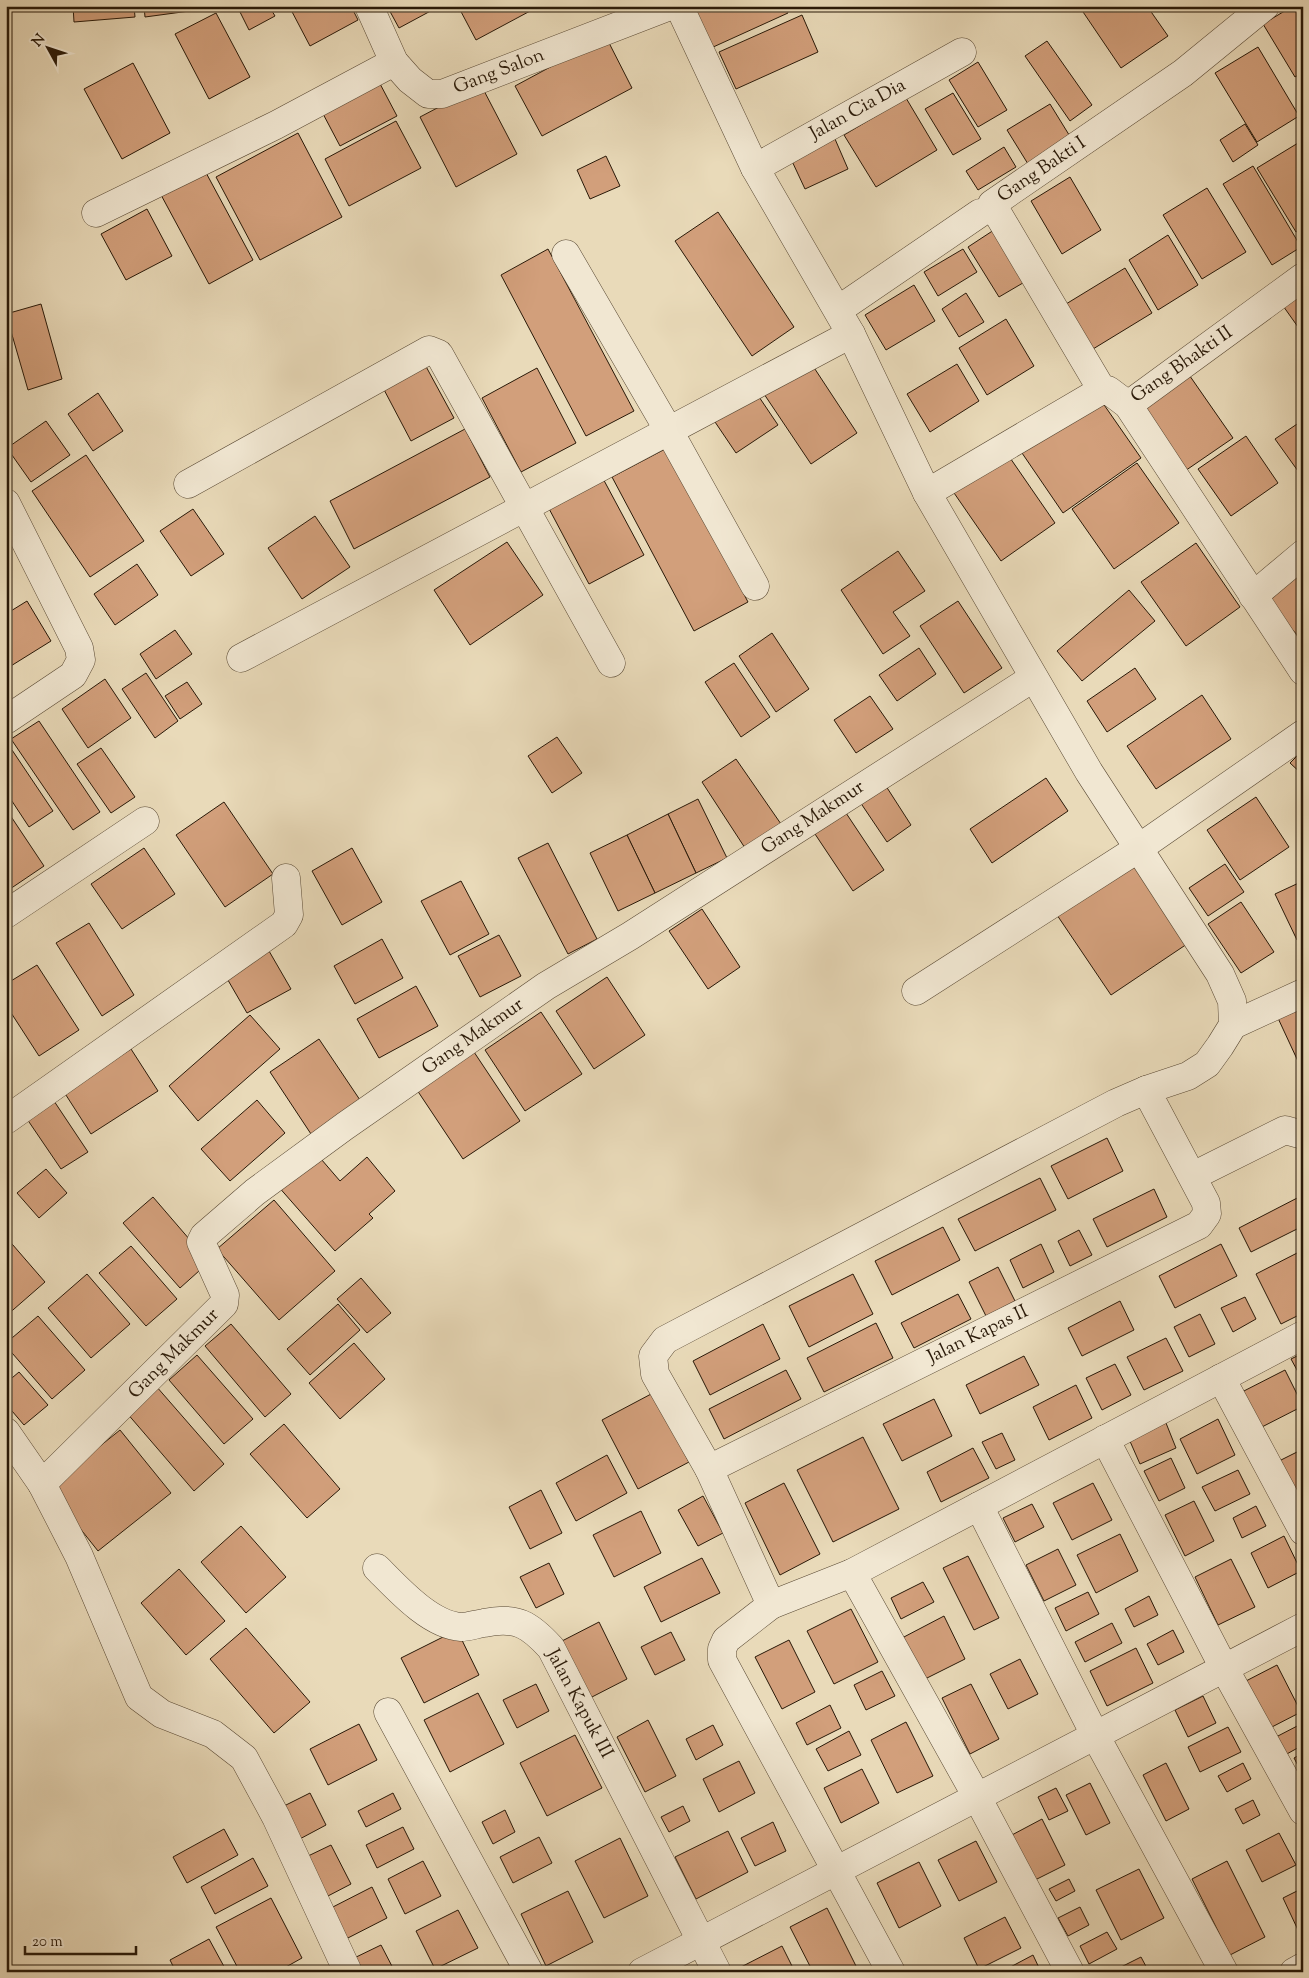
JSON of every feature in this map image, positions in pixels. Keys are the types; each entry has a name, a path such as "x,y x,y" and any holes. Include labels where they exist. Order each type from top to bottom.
{"street":[{"name":"Gang Salon","path":"369,6 394,62 410,80 428,94 442,94 670,6"},
{"path":"679,6 754,168 851,334 928,493 1088,772 1220,974 1232,1001 1233,1025"},
{"name":"Gang Bakti I","path":"1102,390 992,204 1183,73 1265,6"},
{"name":"Jalan Cia Dia","path":"754,168 962,52"},
{"path":"96,213 276,125 394,62"},
{"path":"838,310 980,213"},
{"path":"566,254 669,431 755,586"},
{"name":"Gang Bhakti II","path":"928,493 1102,390 1108,390 1128,406 1303,277"},
{"path":"241,658 851,334"},
{"path":"188,484 429,350 439,354 611,663"},
{"path":"1128,406 1303,671"},
{"path":"6,503 80,648 80,660 73,675 6,720"},
{"path":"1253,596 1303,554"},
{"name":"Gang Makmur","path":"42,1484 224,1304 225,1295 201,1242 204,1236 255,1192 345,1126 546,986 630,936 1033,678"},
{"path":"916,991 1138,848 1303,734"},
{"path":"6,914 145,821"},
{"path":"6,1120 284,924 289,915 286,878"},
{"path":"771,1605 709,1469 655,1374 653,1356 665,1340 1116,1103 1146,1090 1188,1076 1207,1064 1233,1025 1303,993"},
{"name":"Jalan Kapas II","path":"709,1469 1199,1224 1207,1214 1206,1203 1146,1090"},
{"path":"1193,1176 1285,1130 1303,1135"},
{"path":"891,1972 722,1660 722,1649 726,1640 771,1605 852,1573 1303,1335"},
{"path":"1221,1378 1303,1531"},
{"path":"6,1432 42,1484 79,1556 139,1697 162,1714 213,1734 244,1758 276,1817 348,1972"},
{"path":"1105,1439 1224,1668 1303,1811"},
{"path":"979,1506 1095,1735 1224,1972"},
{"name":"Jalan Kapuk III","path":"377,1568 419,1610 440,1620 461,1627 495,1620 515,1620 534,1629 552,1648 717,1972"},
{"path":"852,1573 1070,1972"},
{"path":"642,1972 1303,1627"},
{"path":"388,1712 529,1972"},
{"path":"1294,1972 1303,1968"}],"building":[{"path":"73,6 134,6 135,17 74,22"},
{"path":"144,6 196,6 197,10 145,17"},
{"path":"237,6 269,6 275,16 249,30"},
{"path":"289,6 351,6 358,20 310,46"},
{"path":"387,6 437,6 438,7 399,28"},
{"path":"458,6 531,6 532,10 476,40"},
{"path":"691,6 785,6 788,13 711,48"},
{"path":"1079,6 1147,6 1168,36 1121,68"},
{"path":"1293,6 1303,6 1303,72 1295,77 1263,24"},
{"path":"216,13 250,77 209,99 175,34"},
{"path":"802,15 818,52 736,89 719,52"},
{"path":"606,37 632,88 542,136 515,86"},
{"path":"1047,41 1092,105 1070,121 1025,56"},
{"path":"1258,47 1299,116 1257,142 1215,73"},
{"path":"978,62 1007,110 978,127 949,80"},
{"path":"133,63 170,133 122,159 84,89"},
{"path":"378,80 397,116 340,146 321,110"},
{"path":"481,85 517,154 456,187 420,117"},
{"path":"953,93 981,139 953,155 925,109"},
{"path":"906,98 937,150 876,187 844,135"},
{"path":"1050,104 1071,138 1028,164 1007,130"},
{"path":"396,121 421,168 349,206 325,159"},
{"path":"1245,124 1258,145 1233,162 1220,140"},
{"path":"298,133 342,217 260,260 216,177"},
{"path":"835,139 848,169 805,189 791,159"},
{"path":"1303,140 1303,228 1296,232 1257,168"},
{"path":"1004,147 1016,167 978,190 966,171"},
{"path":"606,156 620,186 590,199 577,170"},
{"path":"1253,166 1301,247 1272,265 1223,184"},
{"path":"204,169 253,260 209,284 160,193"},
{"path":"1070,177 1101,230 1062,254 1031,201"},
{"path":"1207,188 1246,252 1202,279 1163,215"},
{"path":"147,209 172,256 126,280 101,234"},
{"path":"718,212 794,327 752,356 675,241"},
{"path":"997,228 1028,280 999,297 968,247"},
{"path":"1168,235 1198,285 1158,310 1129,260"},
{"path":"548,249 634,411 586,436 501,275"},
{"path":"963,249 977,272 938,296 924,272"},
{"path":"1125,268 1152,313 1093,349 1066,304"},
{"path":"914,285 935,321 886,350 865,315"},
{"path":"1303,288 1303,334 1281,303"},
{"path":"966,293 984,322 959,337 942,309"},
{"path":"41,304 62,379 28,390 6,314"},
{"path":"1006,319 1034,366 987,395 959,348"},
{"path":"809,360 857,433 811,464 762,391"},
{"path":"423,361 454,418 411,441 381,384"},
{"path":"957,364 979,401 930,432 907,394"},
{"path":"537,368 576,443 521,472 482,398"},
{"path":"1185,369 1233,438 1182,473 1134,404"},
{"path":"755,391 778,425 736,453 713,419"},
{"path":"98,393 123,431 93,451 68,414"},
{"path":"1100,399 1141,458 1063,513 1022,453"},
{"path":"1303,420 1303,478 1275,439"},
{"path":"46,421 70,455 31,482 7,448"},
{"path":"465,429 490,477 354,549 330,501"},
{"path":"1246,436 1278,483 1231,516 1198,469"},
{"path":"667,448 748,602 694,631 612,477"},
{"path":"1006,452 1055,523 1001,561 952,490"},
{"path":"86,455 144,541 90,577 32,491"},
{"path":"1137,463 1179,523 1114,569 1072,509"},
{"path":"600,473 644,555 589,584 546,503"},
{"path":"193,509 224,554 191,576 160,531"},
{"path":"315,516 350,567 302,599 268,548"},
{"path":"507,542 543,595 470,645 434,590"},
{"path":"1196,543 1240,607 1186,646 1141,582"},
{"path":"898,551 925,591 893,612 910,636 883,654 841,590"},
{"path":"137,564 158,595 115,625 94,594"},
{"path":"1303,569 1303,641 1267,603"},
{"path":"1129,590 1155,621 1082,681 1057,651"},
{"path":"27,601 51,641 6,669 6,614"},
{"path":"958,601 1002,668 964,693 920,626"},
{"path":"175,630 192,654 156,679 140,654"},
{"path":"772,633 809,689 776,712 739,656"},
{"path":"919,648 936,674 897,701 879,675"},
{"path":"734,663 770,717 741,737 705,682"},
{"path":"1135,668 1156,699 1107,732 1087,701"},
{"path":"146,673 178,721 155,738 122,689"},
{"path":"105,679 131,718 88,748 62,709"},
{"path":"187,682 202,704 180,719 165,696"},
{"path":"1202,695 1231,739 1156,789 1127,746"},
{"path":"870,696 893,729 856,753 834,720"},
{"path":"39,721 100,812 73,830 11,739"},
{"path":"557,737 582,773 552,793 528,756"},
{"path":"101,748 135,797 111,813 77,764"},
{"path":"12,750 53,811 29,827 6,792 6,754"},
{"path":"1303,750 1303,775 1290,763"},
{"path":"736,759 781,824 745,848 702,782"},
{"path":"1046,778 1068,811 992,863 970,829"},
{"path":"884,783 911,825 887,842 858,799"},
{"path":"1256,797 1289,847 1240,880 1207,830"},
{"path":"698,799 727,858 696,873 668,814"},
{"path":"224,802 273,874 225,907 176,835"},
{"path":"840,804 884,870 853,891 809,825"},
{"path":"6,809 44,866 10,889 6,883"},
{"path":"668,814 696,873 655,893 627,835"},
{"path":"627,835 655,893 618,911 590,853"},
{"path":"548,843 597,939 568,954 518,858"},
{"path":"144,848 175,894 122,929 91,884"},
{"path":"352,848 382,902 342,925 312,871"},
{"path":"1134,864 1187,944 1111,995 1057,915"},
{"path":"1225,864 1244,892 1208,916 1189,888"},
{"path":"461,881 489,934 450,955 421,901"},
{"path":"1303,881 1303,937 1297,940 1275,894"},
{"path":"1241,902 1274,952 1241,973 1208,924"},
{"path":"702,909 740,967 708,989 669,931"},
{"path":"89,923 134,995 102,1016 56,943"},
{"path":"499,935 521,976 480,997 458,956"},
{"path":"382,939 403,978 355,1004 334,966"},
{"path":"269,951 291,989 247,1013 225,975"},
{"path":"37,965 79,1030 39,1056 6,1005 6,984"},
{"path":"607,977 645,1035 594,1069 556,1011"},
{"path":"416,986 438,1026 379,1058 357,1019"},
{"path":"1303,1004 1303,1072 1277,1016"},
{"path":"541,1012 582,1074 525,1111 485,1050"},
{"path":"250,1015 280,1049 198,1121 169,1086"},
{"path":"319,1039 360,1100 311,1134 270,1072"},
{"path":"131,1049 158,1091 91,1134 64,1092"},
{"path":"472,1049 520,1121 463,1159 415,1087"},
{"path":"257,1100 285,1133 230,1181 201,1149"},
{"path":"54,1101 88,1152 61,1169 27,1119"},
{"path":"1107,1138 1123,1171 1068,1199 1051,1166"},
{"path":"315,1152 340,1181 367,1157 395,1191 369,1214 373,1218 335,1251 277,1185"},
{"path":"46,1169 67,1193 39,1218 17,1193"},
{"path":"1040,1178 1056,1210 975,1251 958,1219"},
{"path":"1154,1189 1167,1217 1107,1247 1093,1219"},
{"path":"1303,1195 1303,1226 1251,1252 1239,1228"},
{"path":"153,1197 209,1262 180,1288 123,1223"},
{"path":"274,1200 335,1271 279,1320 217,1249"},
{"path":"943,1227 960,1260 892,1295 875,1261"},
{"path":"1079,1230 1092,1255 1070,1266 1058,1241"},
{"path":"6,1237 45,1282 6,1316"},
{"path":"1041,1244 1054,1272 1023,1288 1010,1260"},
{"path":"1221,1244 1237,1276 1175,1308 1159,1276"},
{"path":"131,1246 177,1299 146,1326 99,1273"},
{"path":"1303,1250 1303,1313 1281,1324 1256,1274"},
{"path":"998,1267 1015,1301 986,1316 969,1282"},
{"path":"87,1274 130,1324 91,1358 48,1308"},
{"path":"853,1274 873,1314 809,1347 789,1306"},
{"path":"361,1278 391,1313 367,1333 337,1299"},
{"path":"958,1294 971,1319 914,1348 901,1323"},
{"path":"1245,1297 1256,1319 1233,1332 1221,1308"},
{"path":"1120,1301 1134,1330 1082,1356 1068,1328"},
{"path":"338,1304 360,1330 310,1375 287,1349"},
{"path":"1200,1314 1215,1344 1189,1357 1174,1327"},
{"path":"38,1316 85,1370 52,1399 6,1346 6,1343"},
{"path":"876,1323 893,1358 824,1392 807,1358"},
{"path":"231,1324 291,1394 265,1417 205,1346"},
{"path":"763,1324 780,1359 710,1395 693,1361"},
{"path":"1166,1338 1183,1371 1144,1390 1127,1357"},
{"path":"354,1343 385,1379 340,1419 309,1383"},
{"path":"1303,1353 1303,1381 1291,1359"},
{"path":"197,1355 253,1419 224,1444 169,1380"},
{"path":"1024,1356 1039,1385 980,1414 966,1385"},
{"path":"1115,1364 1131,1395 1102,1410 1086,1378"},
{"path":"786,1370 801,1399 724,1439 709,1409"},
{"path":"1285,1370 1303,1406 1256,1430 1238,1394"},
{"path":"19,1372 48,1405 24,1425 6,1404 6,1383"},
{"path":"1076,1385 1092,1418 1049,1440 1033,1407"},
{"path":"156,1386 224,1464 194,1491 126,1412"},
{"path":"653,1393 689,1462 638,1489 602,1420"},
{"path":"934,1399 952,1436 902,1461 883,1424"},
{"path":"1218,1419 1235,1455 1197,1474 1180,1439"},
{"path":"1166,1423 1176,1448 1140,1464 1129,1439"},
{"path":"284,1424 340,1489 307,1518 250,1454"},
{"path":"120,1430 171,1493 98,1551 48,1488"},
{"path":"1002,1433 1015,1460 996,1469 982,1442"},
{"path":"863,1437 899,1509 833,1542 797,1470"},
{"path":"973,1448 989,1478 941,1502 927,1472"},
{"path":"1303,1449 1303,1513 1277,1462"},
{"path":"607,1455 627,1493 576,1521 556,1483"},
{"path":"1171,1458 1185,1488 1159,1501 1144,1471"},
{"path":"1238,1470 1250,1494 1215,1511 1202,1487"},
{"path":"784,1483 820,1554 780,1575 745,1503"},
{"path":"1093,1483 1112,1520 1072,1540 1053,1503"},
{"path":"541,1490 562,1533 530,1549 509,1507"},
{"path":"703,1496 723,1533 698,1546 678,1510"},
{"path":"1194,1501 1214,1541 1185,1556 1165,1515"},
{"path":"1032,1504 1044,1527 1015,1542 1003,1518"},
{"path":"1256,1506 1266,1526 1242,1538 1233,1518"},
{"path":"641,1511 661,1553 614,1577 593,1535"},
{"path":"241,1526 286,1577 246,1613 201,1562"},
{"path":"1120,1534 1138,1571 1096,1593 1077,1555"},
{"path":"1284,1536 1301,1571 1268,1588 1251,1553"},
{"path":"1058,1549 1076,1585 1044,1601 1026,1565"},
{"path":"968,1556 999,1618 974,1630 943,1568"},
{"path":"702,1558 720,1593 661,1622 644,1587"},
{"path":"1231,1559 1255,1607 1218,1625 1195,1577"},
{"path":"549,1563 564,1594 536,1608 520,1577"},
{"path":"179,1569 225,1621 186,1655 141,1603"},
{"path":"923,1582 934,1602 901,1619 891,1598"},
{"path":"1088,1592 1099,1614 1066,1631 1055,1608"},
{"path":"1149,1596 1158,1615 1134,1627 1125,1609"},
{"path":"851,1609 878,1662 834,1684 807,1631"},
{"path":"944,1616 965,1659 923,1680 902,1638"},
{"path":"599,1622 627,1679 590,1698 562,1641"},
{"path":"1112,1623 1122,1643 1085,1662 1075,1642"},
{"path":"246,1628 310,1702 274,1733 210,1659"},
{"path":"457,1630 479,1675 424,1703 401,1658"},
{"path":"1173,1630 1184,1652 1158,1665 1147,1644"},
{"path":"671,1632 685,1660 655,1675 641,1647"},
{"path":"789,1640 815,1692 782,1709 755,1657"},
{"path":"1136,1648 1153,1683 1107,1706 1090,1671"},
{"path":"1020,1659 1038,1694 1008,1709 990,1674"},
{"path":"1277,1665 1301,1712 1268,1729 1244,1682"},
{"path":"882,1671 895,1696 866,1710 854,1685"},
{"path":"536,1684 549,1711 517,1728 503,1700"},
{"path":"971,1684 999,1739 970,1754 942,1698"},
{"path":"478,1693 504,1744 450,1772 424,1720"},
{"path":"1203,1696 1216,1723 1188,1737 1175,1710"},
{"path":"830,1705 841,1728 807,1745 796,1723"},
{"path":"648,1720 676,1776 645,1792 617,1737"},
{"path":"906,1722 933,1776 897,1793 871,1740"},
{"path":"1303,1723 1303,1745 1285,1755 1276,1737"},
{"path":"359,1724 377,1760 328,1785 310,1749"},
{"path":"713,1725 723,1745 696,1760 686,1739"},
{"path":"1228,1727 1241,1752 1200,1772 1188,1747"},
{"path":"849,1731 861,1755 828,1771 816,1749"},
{"path":"575,1735 602,1788 547,1816 520,1763"},
{"path":"1303,1753 1303,1775 1294,1758"},
{"path":"739,1761 755,1793 719,1812 703,1779"},
{"path":"1166,1763 1189,1809 1166,1821 1143,1775"},
{"path":"1243,1763 1251,1779 1227,1792 1218,1776"},
{"path":"862,1769 879,1803 841,1823 824,1788"},
{"path":"1090,1783 1110,1823 1086,1835 1066,1795"},
{"path":"1056,1788 1068,1811 1049,1820 1038,1797"},
{"path":"310,1793 326,1825 296,1841 280,1808"},
{"path":"393,1793 401,1809 366,1827 358,1811"},
{"path":"1253,1800 1260,1815 1243,1824 1235,1809"},
{"path":"683,1806 690,1821 669,1832 661,1817"},
{"path":"505,1810 515,1832 493,1844 482,1822"},
{"path":"1042,1819 1065,1865 1033,1881 1010,1836"},
{"path":"773,1822 786,1851 755,1866 741,1838"},
{"path":"403,1827 414,1849 377,1868 366,1845"},
{"path":"224,1829 238,1855 187,1883 173,1857"},
{"path":"728,1831 748,1872 696,1899 675,1857"},
{"path":"1279,1833 1296,1865 1262,1882 1246,1850"},
{"path":"539,1837 552,1863 513,1883 500,1857"},
{"path":"620,1838 648,1896 604,1918 575,1861"},
{"path":"976,1841 997,1882 959,1901 938,1860"},
{"path":"331,1845 351,1884 326,1897 306,1857"},
{"path":"253,1858 268,1886 215,1914 201,1887"},
{"path":"423,1861 441,1896 405,1914 388,1879"},
{"path":"1227,1861 1265,1937 1230,1955 1192,1879"},
{"path":"919,1862 941,1906 899,1928 877,1883"},
{"path":"1139,1869 1164,1918 1121,1940 1096,1890"},
{"path":"1069,1879 1075,1891 1056,1901 1049,1889"},
{"path":"372,1887 387,1918 342,1941 327,1910"},
{"path":"1303,1888 1303,1927 1298,1930 1283,1898"},
{"path":"568,1891 593,1942 546,1966 521,1914"},
{"path":"271,1898 302,1958 277,1972 240,1972 216,1927"},
{"path":"1080,1907 1089,1925 1068,1936 1058,1918"},
{"path":"827,1908 857,1968 850,1972 813,1972 790,1927"},
{"path":"458,1910 478,1948 435,1969 416,1931"},
{"path":"1005,1917 1021,1948 979,1969 964,1938"},
{"path":"1107,1932 1117,1949 1089,1964 1080,1946"},
{"path":"209,1939 227,1972 176,1972 170,1960"},
{"path":"381,1945 395,1972 353,1972 348,1961"},
{"path":"782,1946 795,1972 743,1972 741,1967"},
{"path":"1033,1955 1041,1972 1001,1972"},
{"path":"1141,1957 1149,1972 1111,1972"}]}
